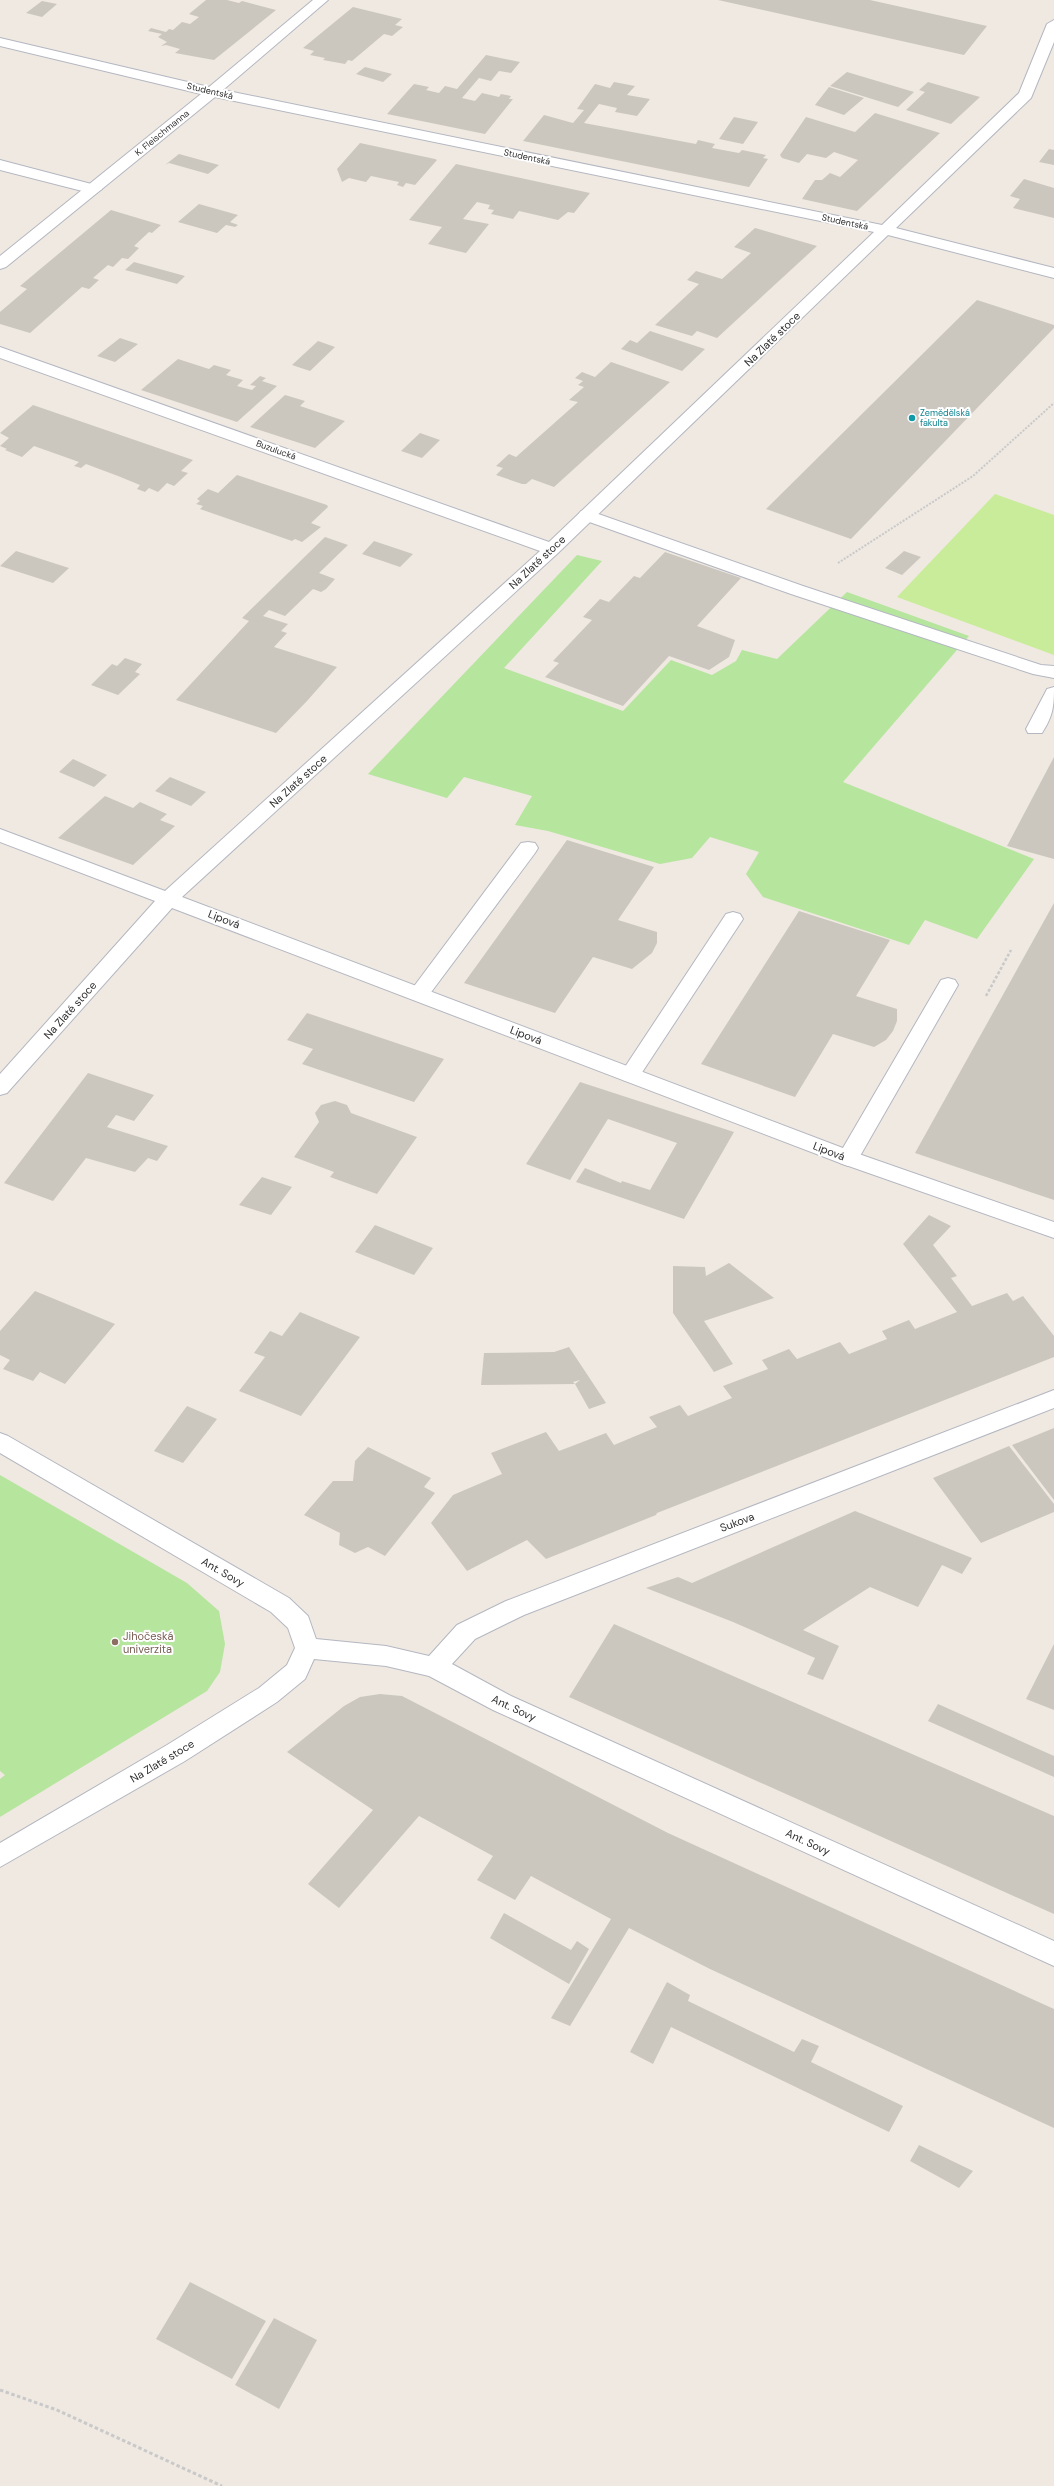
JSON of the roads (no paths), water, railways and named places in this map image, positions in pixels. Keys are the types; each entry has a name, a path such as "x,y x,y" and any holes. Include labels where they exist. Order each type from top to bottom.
{"street":[{"name":"K. Fleischmanna","path":"0,264 212,92 321,0"},
{"name":"Na Zlaté stoce","path":"0,1088 169,898 552,548 1026,95 1054,24"},
{"name":"Studentská","path":"0,42 212,92 886,230 1054,273"},
{"path":"0,165 94,189"},
{"name":"Buzulucká","path":"0,352 552,548"},
{"path":"587,515 797,590 1039,670 1054,672"},
{"path":"1035,729 1054,693"},
{"name":"Lipová","path":"0,834 900,1178 1054,1230"},
{"path":"419,994 528,848"},
{"path":"630,1075 733,919"},
{"path":"848,1158 948,985"},
{"name":"Sukova","path":"434,1667 466,1632 515,1608 1054,1399"},
{"name":"Ant. Sovy","path":"0,1442 280,1605 299,1623 307,1648 386,1656 434,1667 502,1702 1054,1954"},
{"name":"Na Zlaté stoce","path":"0,1856 176,1753 268,1695 296,1672 307,1648"}],"place":[{"name":"Zemědělská fakulta","path":"912,418"},
{"name":"Jihočeská univerzita","path":"115,1642"}]}
